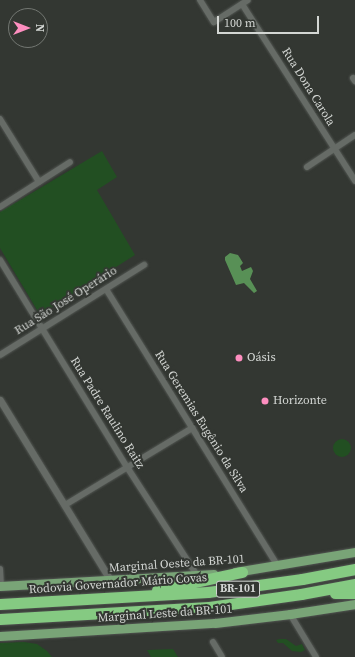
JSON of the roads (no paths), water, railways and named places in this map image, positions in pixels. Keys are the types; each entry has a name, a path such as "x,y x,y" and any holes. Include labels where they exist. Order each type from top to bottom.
{"highway":[{"name":"Rodovia Governador Mário Covas","path":"0,604 119,598 238,589 355,569"},
{"path":"119,598 242,572"},
{"name":"BR-101","path":"0,619 170,610 301,594 355,584"},
{"path":"301,594 355,593"}],"main road":[{"name":"Marginal Oeste da BR-101","path":"0,586 111,581 242,572 355,552"},
{"name":"Marginal Leste da BR-101","path":"0,636 174,626 290,614 355,604"}],"street":[{"path":"200,0 214,22 248,0"},
{"name":"Rua Dona Carola","path":"242,4 355,181"},
{"path":"0,119 39,182"},
{"path":"307,167 355,136"},
{"path":"0,206 70,162"},
{"name":"Rua Padre Raulino Raitz","path":"0,260 127,467 197,575"},
{"name":"Rua São José Operário","path":"0,355 144,265"},
{"name":"Rua Geremias Eugênio da Silva","path":"106,289 278,566"},
{"path":"0,400 111,581"},
{"path":"65,505 192,428"},
{"path":"0,569 0,586"},
{"path":"290,614 316,657"},
{"path":"213,642 222,657"}],"place":[{"name":"Oásis","path":"239,358"},
{"name":"Horizonte","path":"265,401"}]}
